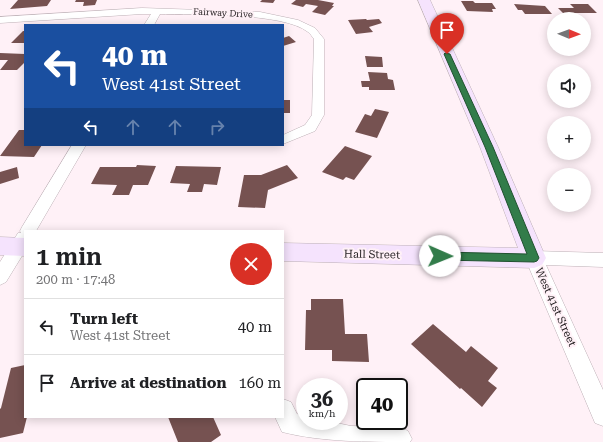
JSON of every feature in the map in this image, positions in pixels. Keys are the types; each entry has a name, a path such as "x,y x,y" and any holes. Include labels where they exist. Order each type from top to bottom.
{"street":[{"name":"West 41st Street","path":"424,0 489,147 534,258 603,415"},
{"path":"150,24 157,11"},
{"name":"Fairway Drive","path":"5,20 157,11 207,12 260,16 307,26 316,33 319,39 318,115 310,128 284,140"},
{"path":"0,29 5,20"},
{"path":"26,230 78,146"},
{"path":"0,277 19,241"},
{"name":"Hall Street","path":"284,252 534,258"},
{"path":"534,258 603,260"},
{"path":"284,412 290,424 351,438 400,439"}],"building":[{"path":"18,0 51,0 47,6 10,9"},
{"path":"76,0 97,0 95,5 83,6 84,2 75,2"},
{"path":"262,0 275,0 273,3 260,2"},
{"path":"296,0 318,0 334,3 332,6 334,6 325,15 312,12 318,6 306,4 303,7 291,4"},
{"path":"461,1 492,3 496,9 492,9 493,12 467,11"},
{"path":"514,4 545,6 550,12 547,12 547,14 525,14 522,10 518,10"},
{"path":"570,4 588,4 597,13 562,12 558,8 574,8"},
{"path":"379,19 382,23 369,27 373,32 356,34 348,20"},
{"path":"23,31 24,31 24,43 11,43"},
{"path":"289,36 296,42 284,46 284,38"},
{"path":"0,53 24,54 24,63 17,70 0,70 8,60 0,60"},
{"path":"365,56 382,57 383,67 367,67"},
{"path":"368,72 387,73 388,79 393,80 395,90 369,90 369,87 362,87 361,81 370,81"},
{"path":"284,100 290,100 290,113 284,113"},
{"path":"375,109 389,112 377,138 355,132 365,114 371,116"},
{"path":"19,130 24,130 24,146 41,146 34,157 0,156"},
{"path":"345,146 372,156 354,180 346,177 343,180 322,172"},
{"path":"137,165 156,166 148,185 133,185 129,195 112,195 117,185 91,184 100,167 136,167"},
{"path":"287,165 298,178 268,190 265,208 238,207 244,175 261,175"},
{"path":"176,166 221,167 217,185 204,184 202,192 187,192 190,184 170,183"},
{"path":"17,167 19,178 0,184 0,172"},
{"path":"311,299 343,299 345,334 367,334 369,362 332,361 332,350 305,350 306,310 311,310"},
{"path":"433,324 466,352 471,346 498,368 488,381 497,388 482,407 411,344"},
{"path":"24,365 24,418 27,418 23,433 0,438 0,409 11,368"},
{"path":"168,418 213,418 221,435 211,442 178,442"}],"route":[{"path":"440,256 534,258 489,147 447,54"}]}
